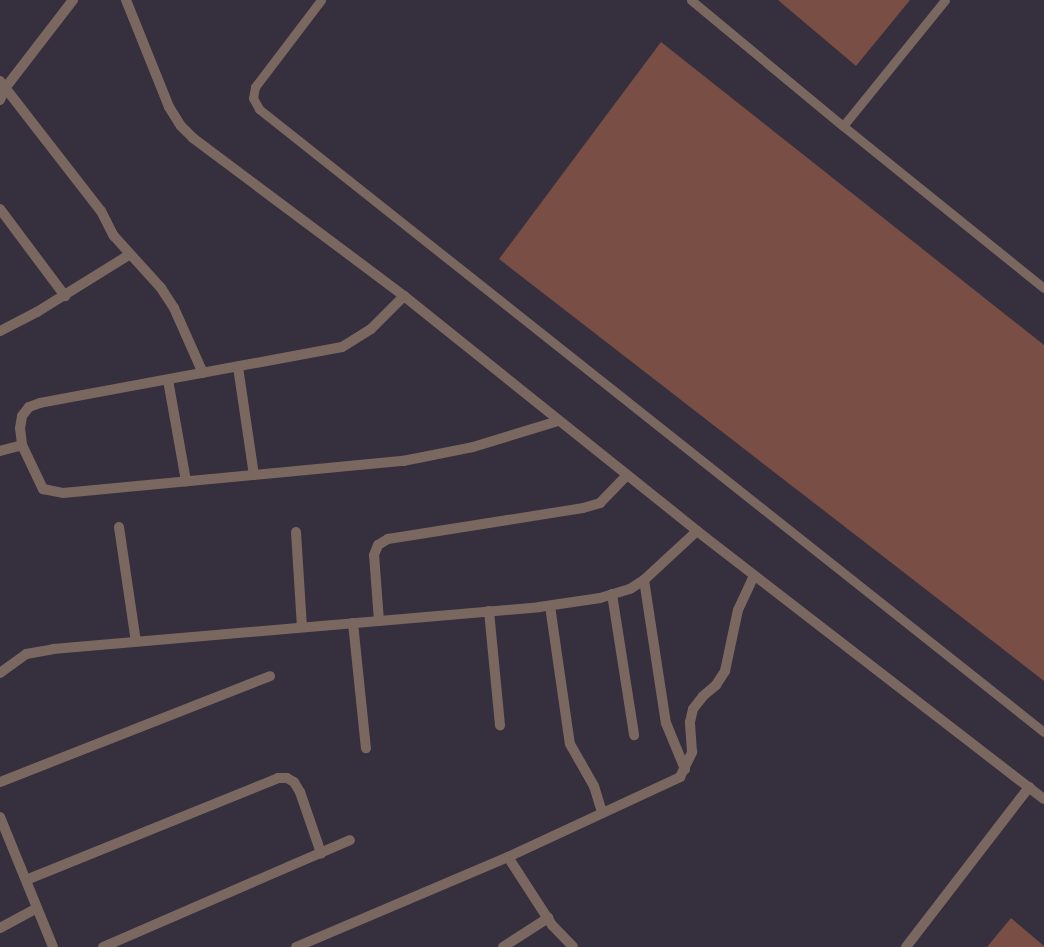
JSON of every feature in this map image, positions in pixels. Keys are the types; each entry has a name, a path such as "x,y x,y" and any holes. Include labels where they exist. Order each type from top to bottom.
{"street":[{"path":"0,100 3,84 73,0"},
{"path":"126,0 169,107 181,126 193,138 404,296 697,531 1044,799"},
{"path":"3,84 101,211 114,236 129,255 161,288 174,308 203,373"},
{"path":"0,209 64,296"},
{"path":"0,331 64,296 129,255"},
{"path":"404,296 371,329 342,347 40,403 29,407 22,416 20,428 22,444 44,489 63,493 403,461 473,447 558,421"},
{"path":"238,367 254,475"},
{"path":"168,380 186,481"},
{"path":"0,451 22,444"},
{"path":"379,621 374,555 378,545 388,539 583,508 600,503 627,475"},
{"path":"119,527 136,642"},
{"path":"0,673 26,654 53,649 550,606 612,594 630,589 644,580 697,531"},
{"path":"296,532 302,627"},
{"path":"296,947 508,857 680,777 686,769 692,752 690,722 694,709 703,696 716,685 725,671 738,610 754,575"},
{"path":"644,580 664,716 670,737 686,769"},
{"path":"612,594 634,735"},
{"path":"550,606 570,744 594,786 602,813"},
{"path":"489,611 500,725"},
{"path":"354,623 366,748"},
{"path":"0,782 270,676"},
{"path":"26,880 278,778 287,778 294,782 300,792 321,853"},
{"path":"906,947 1029,787"},
{"path":"0,818 53,947"},
{"path":"102,947 350,840"},
{"path":"508,857 548,918 573,947"},
{"path":"0,928 37,908"},
{"path":"504,947 548,918"}],"lane":[{"path":"321,0 254,87 253,98 259,109 1044,732"},
{"path":"691,0 843,126 1044,288"},
{"path":"843,126 945,0"}],"building":[{"path":"778,0 910,0 856,66"},
{"path":"661,42 1044,345 1044,681 499,259"},
{"path":"1011,918 1044,946 1044,947 987,947"}]}
